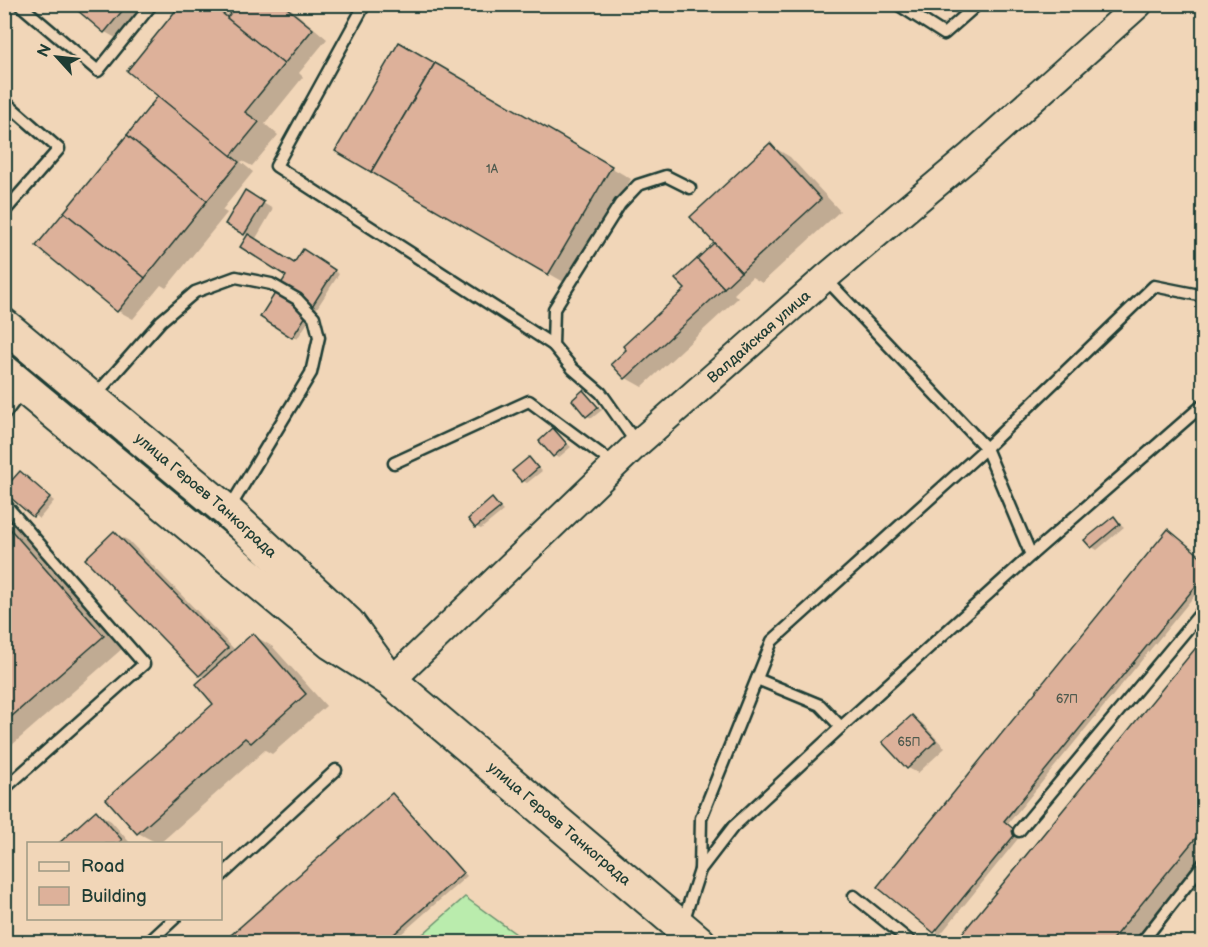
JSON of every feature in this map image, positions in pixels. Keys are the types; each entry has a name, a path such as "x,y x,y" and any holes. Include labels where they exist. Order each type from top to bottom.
{"main road":[{"name":"улица Героев Танкограда","path":"4,325 227,511 348,623 391,681"},
{"name":"улица Героев Танкограда","path":"15,379 331,643 391,681 683,938"}],"street":[{"name":"Валдайская улица","path":"391,681 637,444 825,278 971,156 1139,4"}],"lane":[{"path":"19,4 98,71 152,4"},
{"path":"365,4 276,166 553,345 573,369 601,393 637,444"},
{"path":"897,4 944,34 978,4"},
{"path":"4,101 59,149 4,212"},
{"path":"553,345 554,309 620,204 638,185 666,176 690,188"},
{"path":"93,398 161,321 195,292 236,277 271,284 297,299 314,317 319,337 311,373 227,511"},
{"path":"825,278 986,448 1031,555"},
{"path":"683,938 700,870 701,818 772,640 986,448 1154,286 1203,296"},
{"path":"4,415 15,379"},
{"path":"394,463 529,401 615,465"},
{"path":"700,870 733,827 1031,555 1203,404"},
{"path":"4,502 144,664 4,789"},
{"path":"1019,831 1203,609"},
{"path":"757,679 820,705 841,727"},
{"path":"222,875 336,770"},
{"path":"1142,942 1203,864"},
{"path":"854,896 911,942"},
{"path":"149,942 173,920"}],"green space":[{"path":"465,897 527,942 414,942"}],"building":[{"path":"70,4 128,4 104,33"},
{"path":"181,4 211,4 284,64 245,112 259,122 231,156 127,71"},
{"path":"237,4 282,4 313,29 284,64 227,18"},
{"path":"399,42 435,63 371,172 335,151"},
{"path":"435,63 612,166 548,275 371,172"},
{"path":"158,96 239,162 207,201 127,135"},
{"path":"127,135 207,201 145,278 64,212"},
{"path":"770,143 821,199 741,272 690,217"},
{"path":"245,190 264,202 244,235 225,224"},
{"path":"64,212 145,278 117,312 36,246"},
{"path":"248,234 294,263 303,249 335,270 292,338 260,317 286,276 240,247"},
{"path":"714,243 741,272 724,288 697,259"},
{"path":"697,259 724,288 625,379 611,364 626,350 623,346 685,289 675,279"},
{"path":"583,390 598,407 586,417 572,400"},
{"path":"553,428 567,444 553,457 539,441"},
{"path":"529,457 538,468 522,482 512,471"},
{"path":"20,471 50,497 33,517 4,492 4,489"},
{"path":"492,498 500,508 475,528 468,519"},
{"path":"1114,516 1120,524 1091,548 1084,540"},
{"path":"4,522 104,636 4,723"},
{"path":"1168,529 1204,559 1204,576 1004,821 1017,832 934,933 877,887"},
{"path":"114,531 228,648 199,676 85,559"},
{"path":"253,633 306,694 251,743 245,738 137,834 106,799 213,704 196,684"},
{"path":"1203,639 1204,828 1110,942 955,942"},
{"path":"912,715 936,741 907,769 882,742"},
{"path":"392,793 463,873 385,942 223,942"},
{"path":"96,810 122,840 120,842 60,842"}]}
